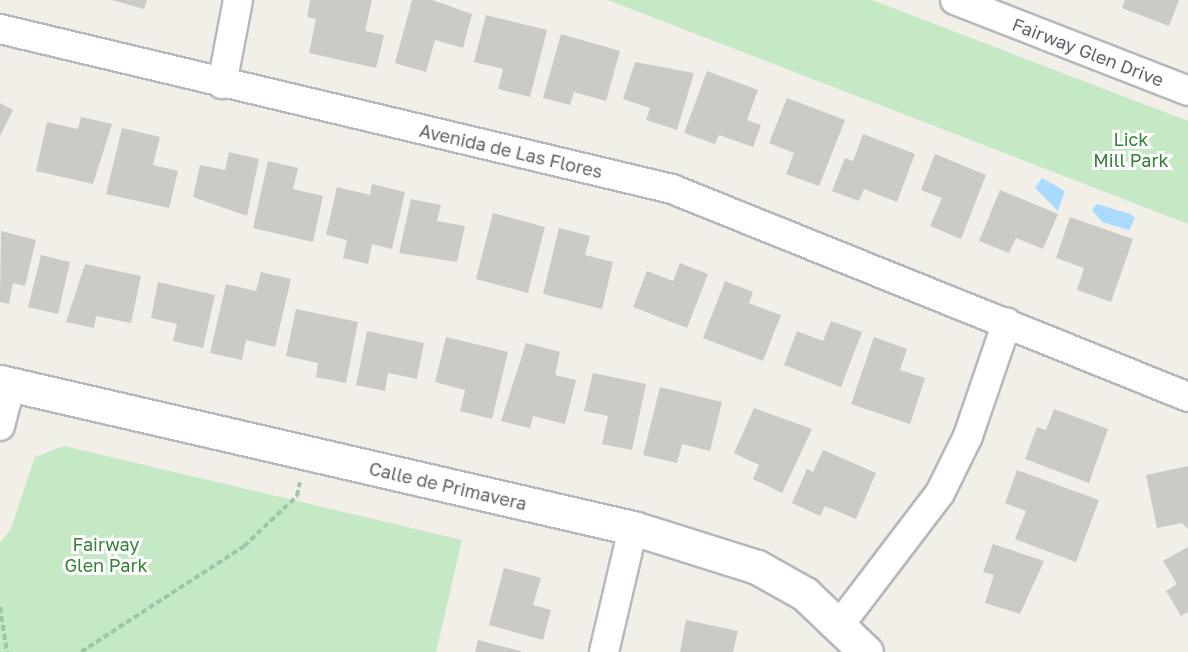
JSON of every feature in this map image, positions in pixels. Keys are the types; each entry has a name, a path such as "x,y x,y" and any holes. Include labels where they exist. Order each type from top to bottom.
{"street":[{"path":"222,84 238,0"},
{"name":"Fairway Glen Drive","path":"955,0 1188,91"},
{"name":"Avenida de Las Flores","path":"0,29 222,84 672,189 1007,322 1188,397"},
{"path":"841,622 940,493 968,436 1007,322"},
{"path":"0,426 5,383"},
{"name":"Calle de Primavera","path":"5,383 633,528 757,567 805,594 841,622 866,652"},
{"path":"604,652 633,528"}],"path":[{"path":"81,652 272,524 297,496 306,453"},
{"path":"0,607 7,651 14,652"}],"green space":[{"name":"Lick Mill Park","path":"608,0 872,0 1188,121 1188,224"},
{"name":"Fairway Glen Park","path":"64,446 462,540 436,652 0,652 0,543 11,529 35,457"}],"water":[{"path":"1042,178 1065,191 1058,211 1035,188"},
{"path":"1097,204 1130,214 1135,218 1129,230 1102,222 1092,210"}],"building":[{"path":"112,0 147,0 144,9"},
{"path":"310,0 372,0 365,31 384,35 376,68 309,53 316,19 307,17"},
{"path":"412,0 432,0 472,14 463,48 435,40 426,72 395,63"},
{"path":"1125,0 1179,0 1169,26 1122,8"},
{"path":"486,15 547,30 530,97 498,89 503,69 474,62"},
{"path":"561,34 620,51 606,101 574,92 570,105 543,98"},
{"path":"635,62 694,73 677,130 646,120 650,108 623,99"},
{"path":"707,71 758,90 747,120 761,125 753,147 719,135 715,144 684,133"},
{"path":"787,98 845,120 819,186 786,174 794,153 769,143"},
{"path":"0,103 13,110 0,136"},
{"path":"81,117 112,124 93,184 36,171 47,122 78,129"},
{"path":"122,128 160,137 153,165 178,171 169,208 106,194"},
{"path":"863,134 915,154 897,202 864,189 859,201 832,191 845,158 853,161"},
{"path":"229,152 259,159 247,216 193,197 200,165 225,170"},
{"path":"935,154 986,175 961,239 930,226 942,198 921,190"},
{"path":"268,161 298,168 293,189 323,196 313,242 253,228"},
{"path":"372,184 405,192 392,249 372,244 368,264 343,258 347,240 326,235 337,187 370,195"},
{"path":"1000,190 1058,214 1043,249 1016,238 1009,253 979,241"},
{"path":"411,199 441,205 437,221 465,226 457,262 399,253"},
{"path":"493,213 545,227 528,293 476,279"},
{"path":"1070,217 1133,239 1111,302 1077,290 1084,268 1056,258"},
{"path":"559,228 590,236 585,255 613,262 602,309 543,294"},
{"path":"1,231 36,240 25,286 13,283 9,304 0,302"},
{"path":"41,255 70,262 58,314 28,307"},
{"path":"680,263 708,274 687,328 633,307 647,271 673,281"},
{"path":"85,264 141,276 131,323 96,316 94,328 66,322"},
{"path":"261,272 291,279 275,347 246,340 242,360 210,353 226,284 256,291"},
{"path":"725,281 753,292 749,303 781,315 763,361 703,338"},
{"path":"158,282 215,295 203,348 173,341 177,324 151,318"},
{"path":"296,309 358,322 346,383 316,377 318,363 286,356"},
{"path":"831,321 862,332 841,387 784,365 797,331 823,341"},
{"path":"367,331 424,343 417,379 388,373 385,391 356,385"},
{"path":"446,337 508,352 492,419 460,411 465,390 435,382"},
{"path":"874,337 907,349 900,370 925,378 910,424 851,404"},
{"path":"526,343 560,352 555,375 576,380 565,424 533,416 530,428 501,421"},
{"path":"593,373 646,384 632,450 602,444 608,416 584,411"},
{"path":"660,387 722,402 710,451 682,444 677,463 643,455"},
{"path":"754,408 812,429 782,493 753,479 759,465 734,453"},
{"path":"1054,409 1108,429 1089,483 1025,459 1037,427 1046,430"},
{"path":"823,450 876,473 856,519 825,506 820,516 792,503 807,469 813,472"},
{"path":"1188,466 1188,529 1182,523 1157,528 1146,475"},
{"path":"1017,470 1099,500 1076,562 1015,539 1026,511 1005,503"},
{"path":"993,544 1044,561 1020,614 985,603 994,575 983,572"},
{"path":"1188,547 1188,612 1181,616 1166,591 1177,584 1163,561"},
{"path":"504,568 541,578 533,605 551,610 543,640 489,625"},
{"path":"686,620 738,631 733,652 680,652"},
{"path":"478,640 521,651 521,652 475,652"}]}
